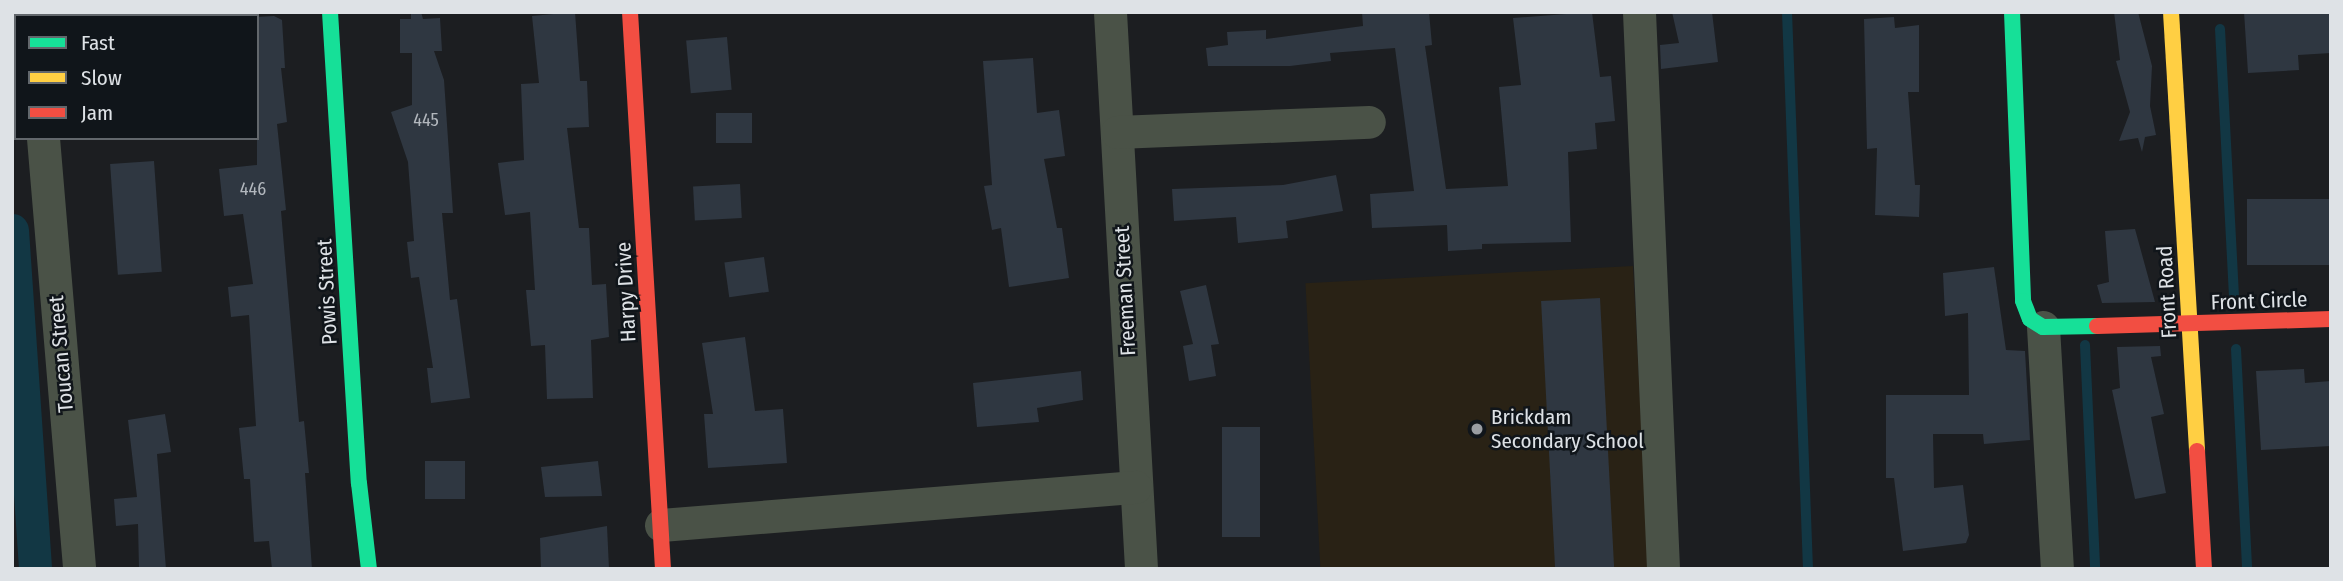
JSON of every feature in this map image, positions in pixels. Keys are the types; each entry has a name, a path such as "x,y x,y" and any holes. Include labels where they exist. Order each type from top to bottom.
{"street":[{"name":"Powis Street","path":"330,12 359,482 369,569"},
{"name":"Harpy Drive","path":"630,12 663,569"},
{"name":"Freeman Street","path":"1110,12 1140,569"},
{"path":"1639,12 1663,569"},
{"path":"2012,12 2023,301 2030,319 2043,327 2057,569"},
{"name":"Front Road","path":"2171,12 2204,569"},
{"path":"1117,132 1369,122"},
{"name":"Toucan Street","path":"43,140 79,569"},
{"name":"Front Circle","path":"2043,327 2331,319"},
{"path":"661,525 1135,487"}],"shaded area":[{"name":"Brickdam Secondary School","path":"1633,266 1649,569 1320,569 1305,283"}],"building":[{"path":"411,12 421,12 423,19 440,18 442,51 434,51 444,80 453,213 442,213 450,300 457,299 470,398 431,403 427,368 433,368 419,277 411,278 407,242 414,241 408,162 391,112 412,105 412,53 400,53 400,19 411,19"},
{"path":"575,12 580,81 587,81 589,127 567,128 579,228 589,228 592,285 606,284 609,337 591,340 593,398 547,399 545,345 531,346 526,290 535,290 530,212 505,215 498,163 524,160 521,84 539,83 532,16"},
{"path":"1362,12 1429,12 1432,45 1425,46 1446,189 1508,186 1499,87 1521,85 1513,18 1592,12 1600,77 1611,76 1615,121 1595,123 1597,149 1568,152 1571,242 1482,244 1482,249 1448,251 1447,225 1372,228 1370,194 1414,191 1395,48 1330,53 1331,61 1290,66 1208,66 1206,48 1228,45 1227,32 1266,30 1266,39 1363,26"},
{"path":"1672,12 1712,12 1718,62 1661,69 1660,45 1679,43"},
{"path":"2114,12 2138,12 2152,66 2150,106 2156,135 2145,137 2142,152 2138,138 2119,141 2130,112 2116,61 2120,60"},
{"path":"2244,12 2331,12 2331,53 2298,55 2299,70 2248,73"},
{"path":"274,16 282,20 285,68 281,68 287,122 277,124 286,210 281,211 299,422 304,421 309,473 305,473 312,569 272,569 269,541 254,542 250,479 244,479 239,428 256,426 249,315 231,317 228,287 253,284 243,214 224,216 219,169 257,165 259,17"},
{"path":"1894,17 1895,28 1919,25 1919,92 1908,92 1915,185 1920,185 1919,217 1875,215 1877,148 1867,149 1864,19"},
{"path":"727,37 732,90 691,93 686,41"},
{"path":"1033,58 1037,113 1059,110 1065,156 1044,159 1057,228 1062,228 1069,278 1009,287 1001,228 992,230 984,186 992,185 983,61"},
{"path":"716,113 752,113 752,143 716,143"},
{"path":"154,161 162,272 118,275 110,164"},
{"path":"1336,175 1343,211 1286,221 1288,238 1238,243 1236,217 1174,221 1172,189 1283,185"},
{"path":"740,184 742,218 695,220 693,186"},
{"path":"2247,199 2331,199 2331,265 2247,265"},
{"path":"2135,229 2155,302 2102,303 2097,285 2109,282 2105,231"},
{"path":"764,257 769,292 729,297 724,263"},
{"path":"1994,267 2006,350 2025,351 2030,440 1984,444 1983,434 1933,434 1934,488 1963,485 1969,535 1966,543 1903,551 1894,478 1886,478 1886,395 1969,395 1968,313 1945,316 1943,273"},
{"path":"1206,285 1219,344 1211,345 1216,376 1189,381 1183,346 1193,344 1180,291"},
{"path":"1600,298 1614,569 1555,569 1541,301"},
{"path":"745,337 755,411 783,409 787,463 708,468 704,414 713,414 702,343"},
{"path":"2160,346 2161,356 2151,357 2164,414 2151,417 2166,493 2135,499 2112,390 2120,388 2117,347"},
{"path":"2304,369 2305,383 2331,381 2331,446 2261,450 2256,371"},
{"path":"1081,371 1083,400 1037,408 1039,422 977,427 973,383"},
{"path":"165,414 171,452 157,454 166,569 139,569 138,524 116,526 114,499 137,497 128,420"},
{"path":"1222,427 1260,427 1260,537 1222,537"},
{"path":"425,461 465,461 465,499 425,499"},
{"path":"598,461 602,496 545,497 541,467"},
{"path":"607,526 609,569 541,569 540,538"}],"waterway":[{"path":"1787,12 1808,569"},
{"path":"2220,29 2234,296"},
{"path":"12,230 35,569"},
{"path":"2085,345 2095,569"},
{"path":"2236,349 2247,569"}],"traffic: fast":[{"path":"330,12 359,483 369,569"},
{"path":"2012,12 2023,301 2030,319 2043,327 2097,326"}],"traffic: slow":[{"path":"2171,12 2197,451"}],"traffic: jam":[{"path":"630,12 663,569"},
{"path":"2097,326 2331,319"},
{"path":"2197,451 2204,569"}],"place":[{"name":"Brickdam Secondary School","path":"1477,429"}]}
